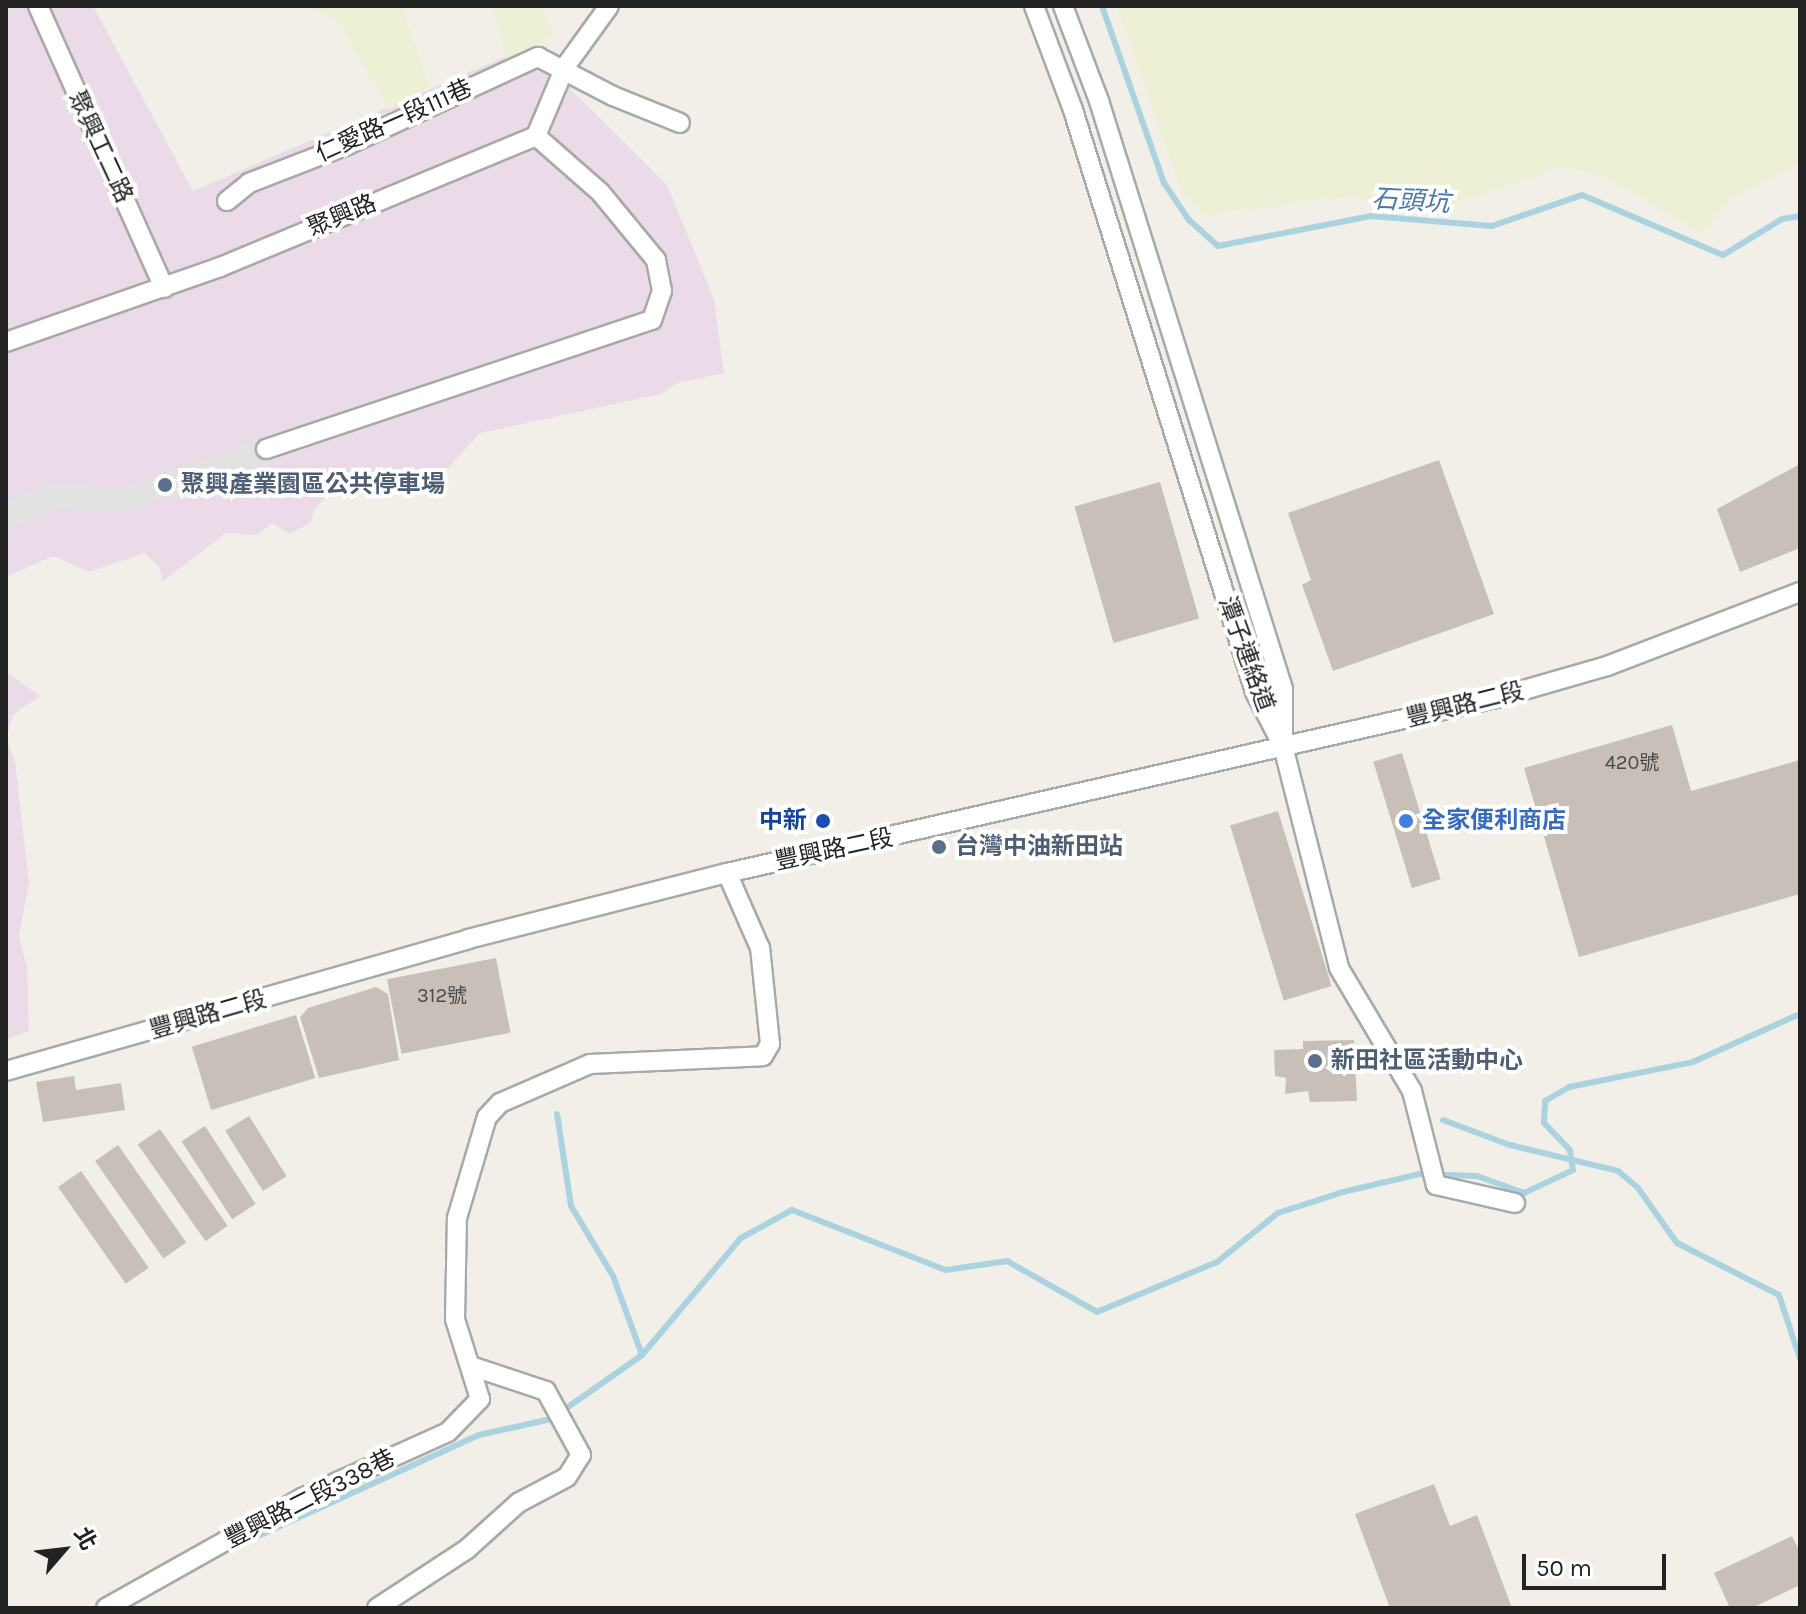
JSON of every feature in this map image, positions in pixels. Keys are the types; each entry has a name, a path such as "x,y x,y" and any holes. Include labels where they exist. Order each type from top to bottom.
{"street":[{"name":"聚興工二路","path":"38,6 164,288"},
{"path":"266,449 652,320 662,291 656,260 600,192 536,136 565,67 609,6"},
{"name":"潭子連絡道","path":"1034,6 1073,110 1255,692 1283,746"},
{"name":"潭子連絡道","path":"1063,6 1104,116 1283,689 1283,746"},
{"name":"仁愛路一段111巷","path":"227,201 249,183 345,146 538,57 565,67"},
{"path":"565,67 613,96 680,123"},
{"name":"聚興路","path":"6,342 164,288 536,136"},
{"name":"豐興路二段","path":"6,1071 468,939 727,873 1496,698 1607,666 1800,592"},
{"path":"1283,746 1339,968 1412,1091 1436,1185 1515,1203"},
{"name":"豐興路二段338巷","path":"106,1608 302,1498 448,1432 480,1399 474,1367 455,1319 457,1218 487,1117 500,1103 590,1064 763,1056 770,1044 760,948 727,873"},
{"path":"377,1608 467,1549 518,1503 567,1477 581,1455 546,1391 474,1367"}],"shaded area":[{"path":"6,6 93,6 193,191 528,47 667,185 714,299 724,373 678,383 661,394 480,433 441,476 389,486 365,473 345,480 315,508 311,522 290,534 272,523 257,535 226,533 162,582 160,567 144,553 89,572 53,556 6,577"},
{"name":"聚興產業園區公共停車場","path":"264,438 269,462 125,512 58,509 6,530 6,502 53,483 122,488"},
{"path":"6,672 40,696 14,714 6,737"},
{"path":"6,738 15,762 29,883 19,935 27,968 29,1031 6,1039"}],"green space":[{"path":"310,6 415,6 403,11 430,87 389,110 340,25"},
{"path":"492,6 541,6 553,35 507,61"},
{"path":"1117,6 1800,6 1800,169 1795,166 1732,197 1702,234 1602,175 1561,167 1437,210 1350,196 1204,215 1182,194"}],"building":[{"path":"1439,460 1494,614 1333,671 1302,585 1311,580 1288,513"},
{"path":"1800,464 1800,548 1740,572 1717,509"},
{"path":"1160,482 1199,618 1114,643 1074,507"},
{"path":"1672,725 1691,791 1800,760 1800,894 1579,957 1524,768"},
{"name":"全家便利商店","path":"1402,753 1441,879 1412,888 1373,762"},
{"path":"1278,811 1332,986 1284,1001 1230,826"},
{"path":"496,958 511,1033 402,1054 387,979"},
{"path":"376,987 388,994 399,1060 319,1078 300,1017 308,1008"},
{"path":"296,1015 315,1078 211,1110 192,1047"},
{"name":"新田社區活動中心","path":"1354,1040 1357,1101 1310,1102 1308,1091 1285,1094 1286,1078 1275,1076 1274,1050 1303,1049 1303,1041"},
{"path":"74,1076 76,1090 121,1083 125,1110 43,1122 36,1082"},
{"path":"249,1116 287,1176 263,1191 225,1131"},
{"path":"205,1126 256,1204 232,1219 182,1141"},
{"path":"160,1129 228,1226 206,1241 138,1144"},
{"path":"118,1145 186,1242 163,1259 95,1161"},
{"path":"81,1171 149,1268 126,1284 58,1187"},
{"path":"1434,1484 1450,1526 1477,1515 1512,1608 1390,1608 1355,1514"},
{"path":"1792,1536 1800,1552 1800,1585 1752,1608 1730,1608 1714,1573"}],"waterway":[{"name":"石頭坑","path":"1102,6 1164,183 1189,220 1218,246 1371,216 1492,226 1582,195 1723,255 1782,219 1800,216"},
{"path":"256,1537 479,1435 551,1419 642,1355 741,1238 792,1210 946,1270 1007,1261 1097,1312 1217,1262 1278,1213 1343,1192 1419,1174 1477,1176 1524,1193 1573,1170 1570,1150 1544,1123 1545,1101 1569,1087 1693,1062 1800,1014"},
{"path":"557,1114 571,1206 613,1276 642,1355"},
{"path":"1443,1120 1510,1145 1618,1171 1638,1188 1677,1243 1779,1295 1800,1359"}],"place":[{"name":"聚興產業園區公共停車場","path":"165,485"},
{"name":"中新","path":"823,821"},
{"name":"全家便利商店","path":"1406,821"},
{"name":"台灣中油新田站","path":"939,847"},
{"name":"新田社區活動中心","path":"1315,1061"}]}
